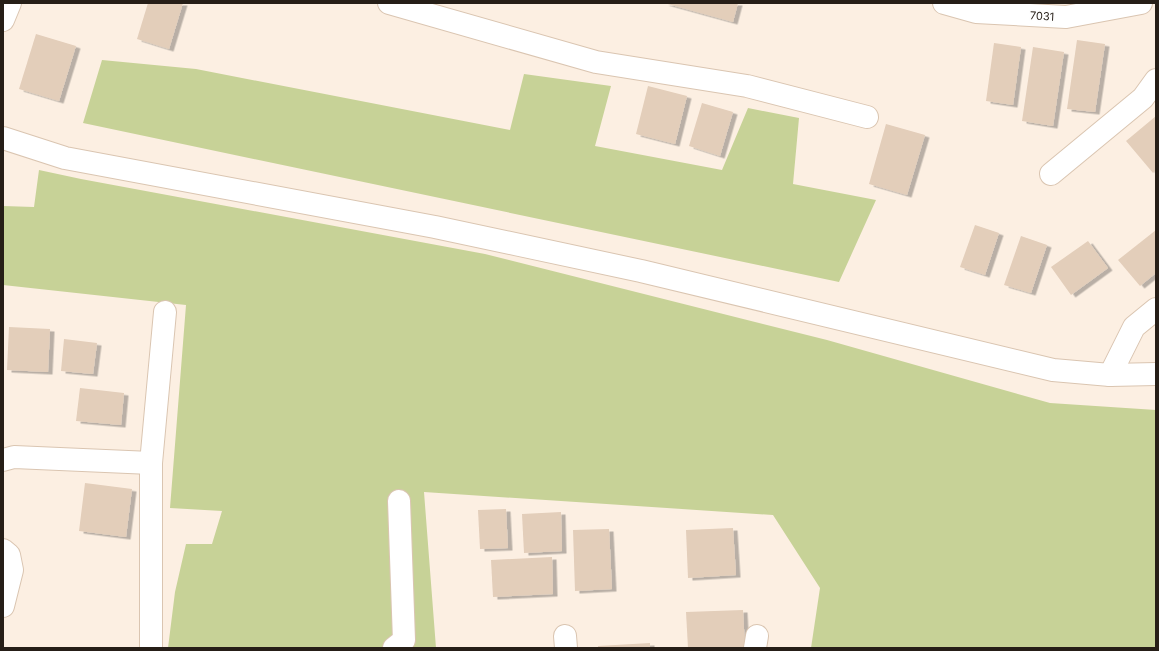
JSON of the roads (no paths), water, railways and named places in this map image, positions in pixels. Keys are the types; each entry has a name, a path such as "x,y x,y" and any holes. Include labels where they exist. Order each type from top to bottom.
{"street":[{"path":"3,20 10,3"},
{"path":"389,3 596,62 747,86 867,117"},
{"name":"7031","path":"944,3 976,12 1066,17 1141,3"},
{"path":"1052,174 1143,98 1156,80"},
{"path":"3,138 65,158 435,227 633,270 1053,370 1110,375 1156,374"},
{"path":"1110,375 1134,327 1156,309"},
{"path":"151,648 151,463 165,312"},
{"path":"3,460 14,457 151,463"},
{"path":"394,648 404,640 400,501"},
{"path":"3,550 9,555 12,570 3,606"}]}
